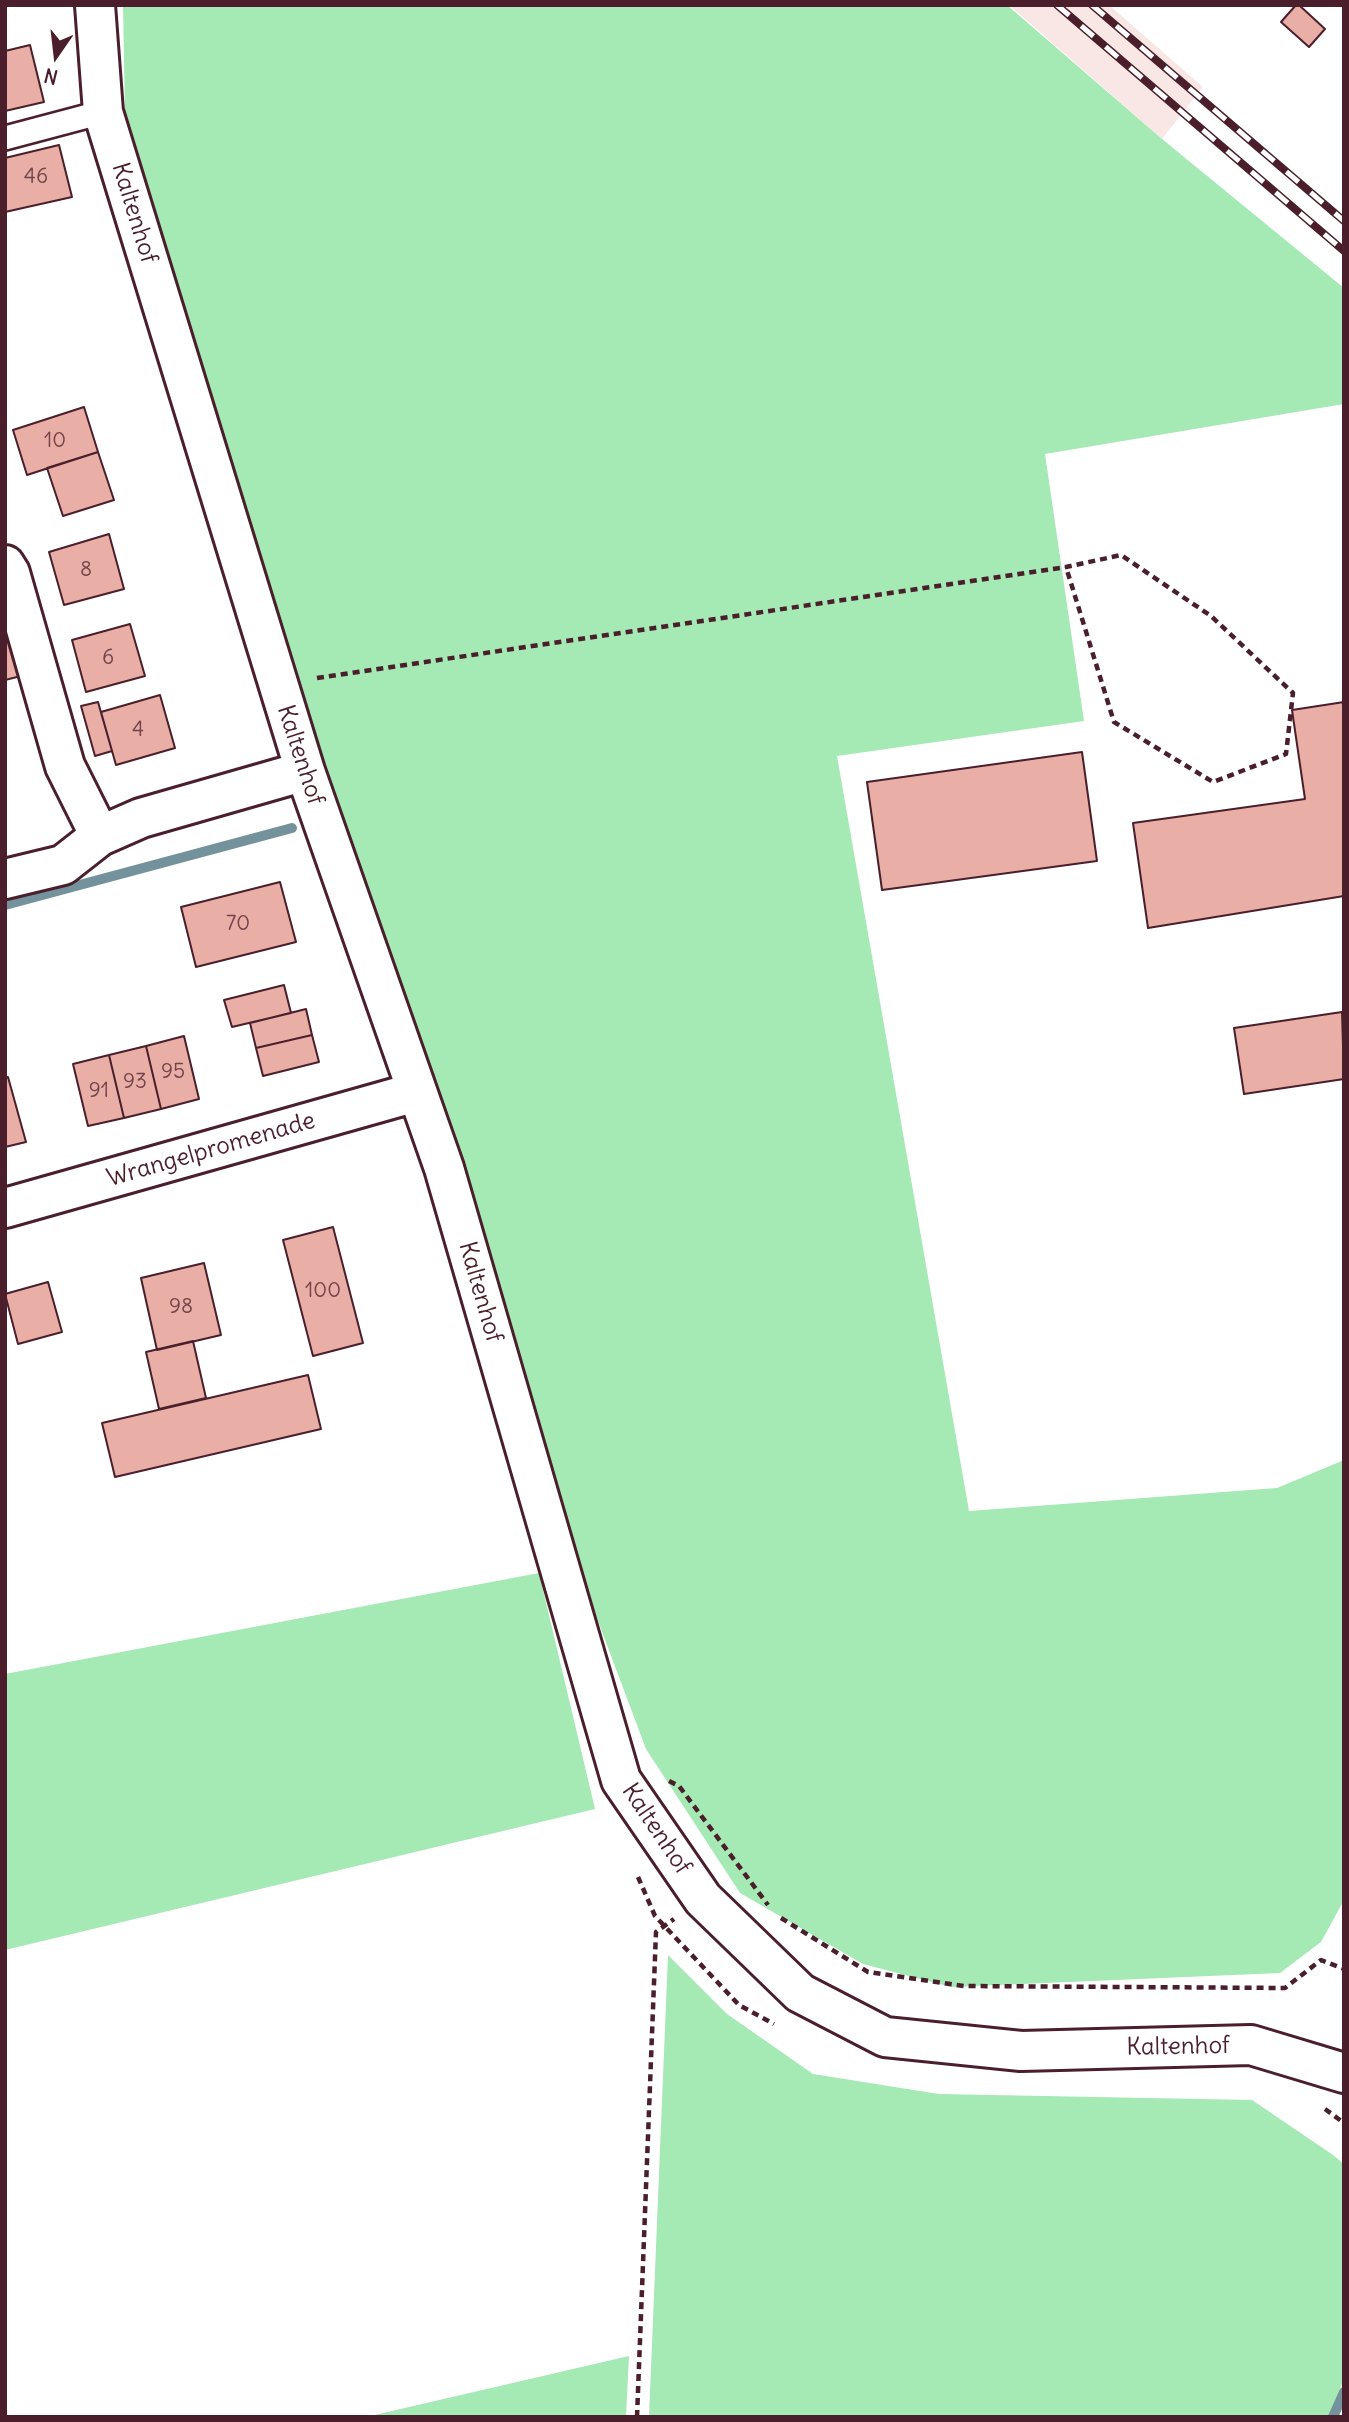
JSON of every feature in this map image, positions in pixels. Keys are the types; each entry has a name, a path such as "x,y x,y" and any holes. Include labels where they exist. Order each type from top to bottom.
{"street":[{"name":"Kaltenhof","path":"95,5 103,112 305,771 444,1168 621,1780 703,1899 800,1993 885,2037 1021,2050 1251,2045 1344,2073"},
{"path":"5,565 10,573 65,766 100,836"},
{"path":"5,879 63,865 100,836 141,818 305,771"},
{"name":"Wrangelpromenade","path":"5,1208 416,1092"}],"lane":[{"path":"5,138 103,112"}],"path":[{"path":"277,684 1066,567 1121,555 1211,615 1293,692 1286,754 1213,782 1114,722 1066,567"},
{"path":"668,1780 679,1786 774,1913 869,1972 964,1986 1285,1989 1321,1960 1344,1969"},
{"path":"637,2417 656,1932 703,1899"}],"shaded area":[{"path":"1009,5 1109,5 1203,87 1162,139"}],"green space":[{"path":"123,5 1007,5 1162,139 1344,288 1344,404 1045,454 1084,721 837,756 969,1511 1277,1488 1344,1460 1344,1900 1321,1942 1280,1973 951,1987 863,1964 740,1893 646,1749 577,1565 425,1060 287,656 125,114"},
{"path":"539,1573 595,1809 5,1950 5,1674"},
{"path":"668,1955 727,2014 813,2074 939,2094 1252,2100 1333,2155 1344,2164 1344,2379 1328,2417 649,2417"},
{"path":"629,2356 626,2417 366,2417"}],"building":[{"path":"1296,5 1325,29 1309,47 1281,22"},
{"path":"30,45 44,102 5,111 5,51"},
{"path":"59,145 72,197 5,212 5,158"},
{"path":"84,407 98,452 27,475 13,430"},
{"path":"98,452 114,500 63,516 47,468"},
{"path":"109,534 124,589 64,605 49,552"},
{"path":"130,624 145,676 86,692 72,640"},
{"path":"9,634 21,676 5,680 5,635"},
{"path":"160,695 175,748 116,765 101,712"},
{"path":"98,702 112,751 95,756 81,706"},
{"path":"1344,702 1344,896 1148,928 1133,823 1305,799 1292,710"},
{"path":"1082,752 1097,861 882,890 867,782"},
{"path":"280,882 296,942 196,967 181,907"},
{"path":"284,985 291,1013 232,1027 224,1000"},
{"path":"306,1009 312,1035 256,1048 250,1023"},
{"path":"1342,1012 1344,1079 1244,1094 1234,1028"},
{"path":"312,1035 319,1062 263,1076 256,1048"},
{"path":"184,1036 199,1099 161,1109 146,1046"},
{"path":"146,1046 161,1109 124,1118 109,1055"},
{"path":"109,1055 124,1118 88,1126 73,1064"},
{"path":"8,1077 26,1142 5,1147 5,1078"},
{"path":"333,1227 363,1343 313,1356 283,1240"},
{"path":"204,1263 221,1335 157,1350 141,1278"},
{"path":"48,1282 62,1332 18,1344 5,1294"},
{"path":"193,1341 206,1398 159,1409 146,1352"},
{"path":"308,1375 321,1429 115,1477 102,1423"}],"waterway":[{"path":"5,905 292,828"},
{"path":"1333,2417 1344,2392"}],"railway":[{"path":"1057,5 1344,251"},
{"path":"1092,5 1344,221"}]}
